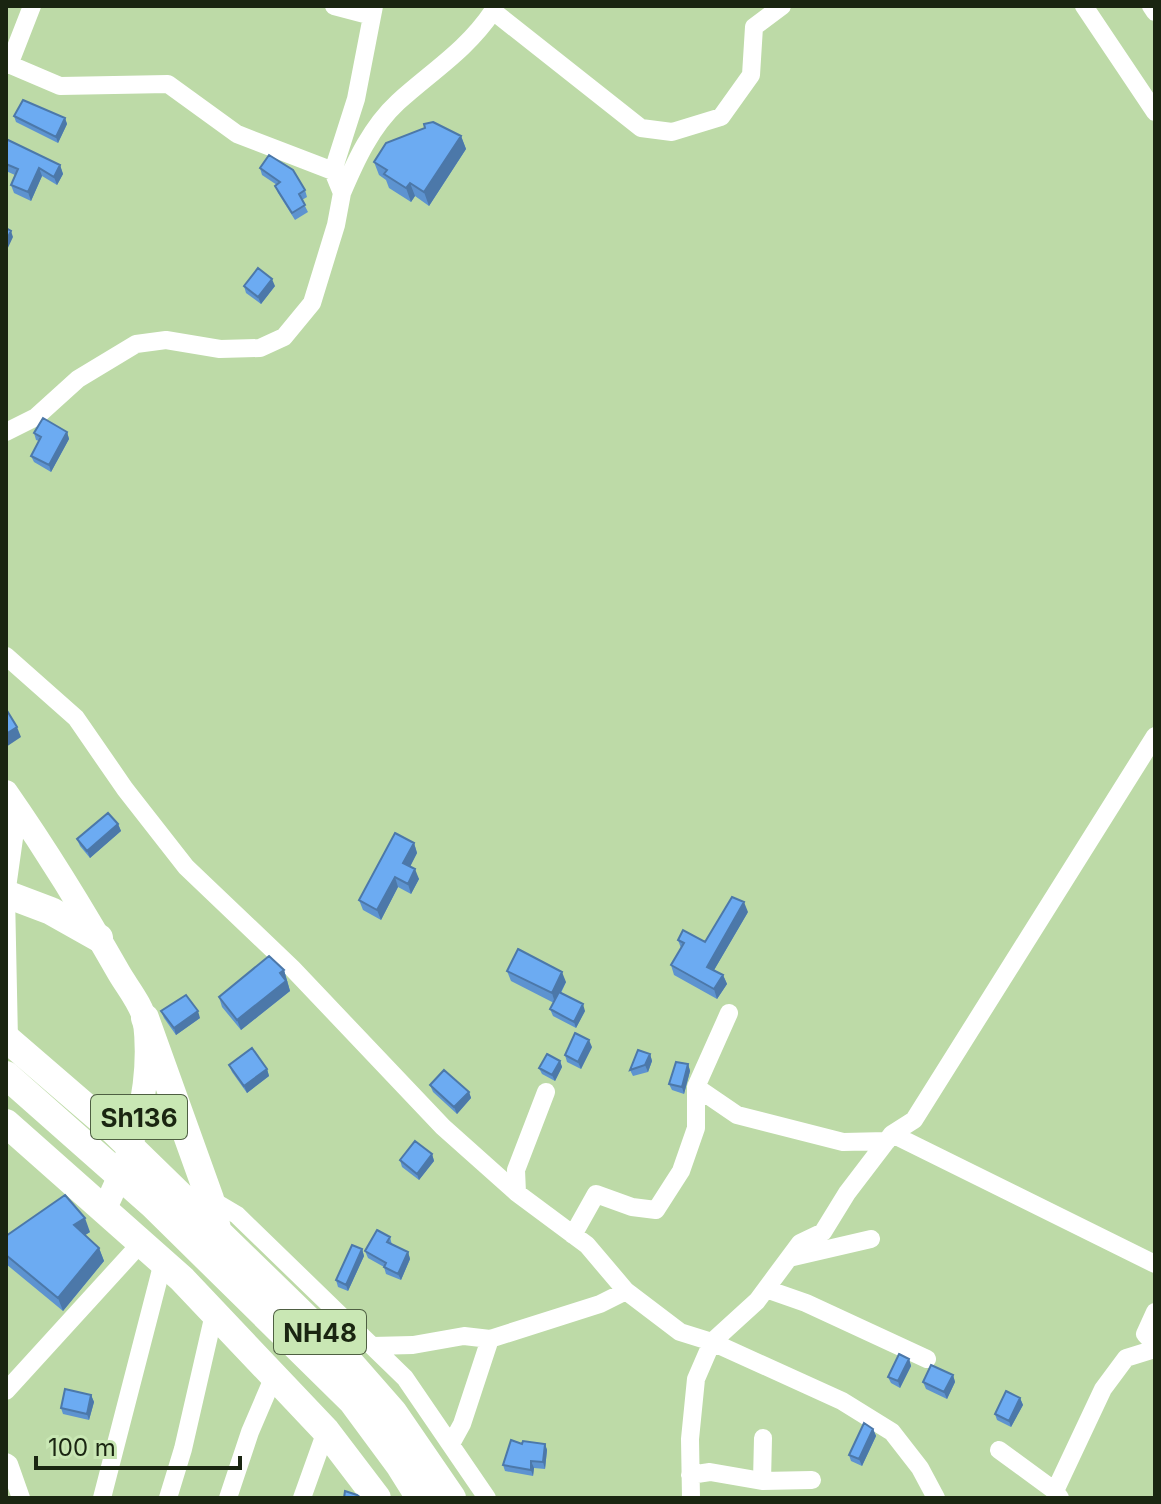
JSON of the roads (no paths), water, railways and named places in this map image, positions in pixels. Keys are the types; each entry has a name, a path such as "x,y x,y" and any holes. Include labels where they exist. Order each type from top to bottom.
{"highway":[{"path":"6,894 51,911 99,938"},
{"path":"145,1018 210,1199 219,1234"},
{"name":"NH48","path":"7,1039 108,1144 161,1193 352,1401 420,1498"},
{"name":"NH48","path":"6,1075 108,1144"},
{"path":"6,1123 163,1262 326,1431 377,1498"},
{"name":"NH48","path":"161,1193 219,1234 345,1358 393,1412 452,1498"}],"main road":[{"path":"12,801 59,871 145,1018"},
{"name":"Sh136","path":"104,1210 139,1119 145,1084 145,1018"}],"street":[{"path":"32,6 7,64 60,86 168,84 237,134 333,171"},
{"path":"334,6 373,11 356,99 333,171 342,193"},
{"path":"6,432 36,417 78,379 136,344 166,340 220,349 260,348 284,337 312,303 336,225 342,193 359,152 395,105 477,36 493,11 641,128 672,132 721,117 751,75 754,27 782,6"},
{"path":"1084,6 1155,112"},
{"path":"1151,6 1155,12"},
{"path":"6,656 76,718 125,789 186,867 292,968 443,1127 517,1193 587,1245 626,1291 680,1332 712,1342 842,1401 892,1432 920,1468 936,1498"},
{"path":"691,1498 690,1439 696,1379 712,1342 757,1301 800,1243 823,1232 847,1193 889,1138 914,1120 1155,736"},
{"path":"7,1039 6,894 12,801"},
{"path":"573,1235 596,1194 632,1207 656,1210 681,1171 696,1128 696,1087 729,1013"},
{"path":"696,1087 737,1115 843,1142 889,1138 1155,1264"},
{"path":"517,1193 516,1170 546,1092"},
{"path":"210,1199 237,1215 405,1378 487,1498"},
{"path":"789,1258 871,1239"},
{"path":"6,1391 141,1243"},
{"path":"102,1498 163,1262"},
{"path":"766,1289 806,1303 927,1359"},
{"path":"372,1346 413,1345 464,1336 490,1339 600,1304 626,1291"},
{"path":"999,1450 1058,1495 1103,1389 1126,1358 1155,1347 1145,1334 1155,1312"},
{"path":"168,1498 183,1449 214,1314"},
{"path":"451,1444 462,1424 490,1339"},
{"path":"228,1498 250,1432 274,1376"},
{"path":"302,1498 326,1431"},
{"path":"762,1481 763,1438"},
{"path":"6,1462 21,1498"},
{"path":"690,1475 710,1472 762,1481 812,1480"}]}
